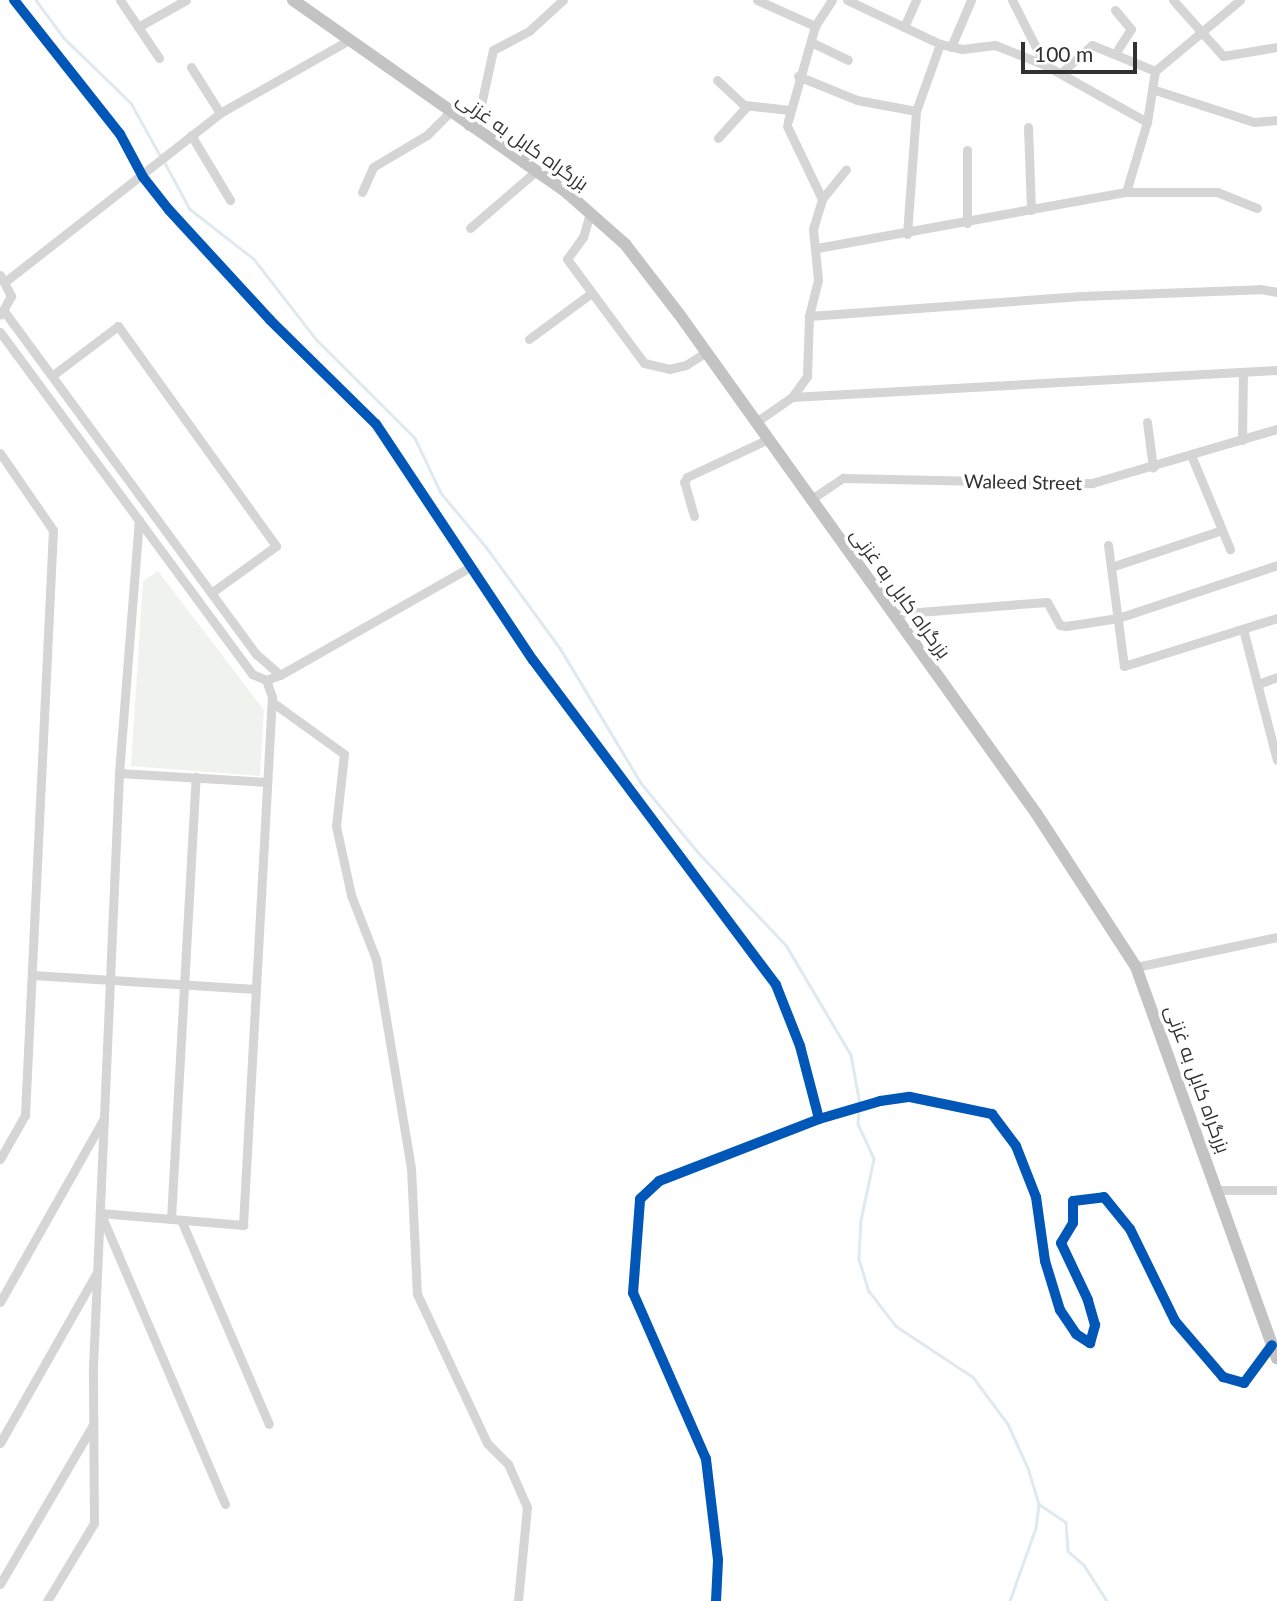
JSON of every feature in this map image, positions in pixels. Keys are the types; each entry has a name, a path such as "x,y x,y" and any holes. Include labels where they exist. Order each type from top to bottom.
{"highway":[{"name":"بزرگراه کابل به غزنی","path":"293,0 449,113 536,171 590,213 625,244 706,352 1036,813 1136,967 1277,1358"}],"street":[{"path":"14,0 120,134 143,177 270,320 376,424 468,568 776,985 800,1046 819,1119"},
{"path":"120,0 159,58"},
{"path":"138,27 186,0"},
{"path":"468,126 481,105 493,50 528,31 564,0"},
{"path":"757,0 815,26"},
{"path":"822,199 787,124 815,26 832,0"},
{"path":"847,0 940,44 951,47 995,45 1045,65 1062,72 1147,122"},
{"path":"904,27 916,0"},
{"path":"951,47 971,0"},
{"path":"1012,0 1045,65"},
{"path":"1173,0 1200,33 1229,58 1277,47"},
{"path":"1126,192 1155,90 1155,71 1240,0"},
{"path":"1115,10 1131,29 1116,52"},
{"path":"280,675 256,654 53,375 2,313 10,296 3,278 143,177 153,163 219,113 349,40"},
{"path":"811,42 848,60"},
{"path":"906,234 916,111 940,44"},
{"path":"1062,72 1092,45 1116,52 1155,71"},
{"path":"191,67 219,113"},
{"path":"799,76 857,100 916,111"},
{"path":"717,80 747,106 790,110"},
{"path":"1155,90 1254,122 1277,120"},
{"path":"718,138 747,106"},
{"path":"362,192 373,167 427,135 449,113"},
{"path":"1028,127 1031,210"},
{"path":"188,137 230,200"},
{"path":"967,150 967,223"},
{"path":"756,422 792,397 807,376 809,316 818,280 817,248 813,229 822,199 846,169"},
{"path":"470,228 536,171"},
{"path":"817,248 967,223 1126,192 1217,192 1257,208"},
{"path":"590,213 583,237 567,259 590,294 648,366 686,365 706,352"},
{"path":"809,316 1081,296 1260,289 1277,292"},
{"path":"529,340 590,294"},
{"path":"53,375 118,326 276,546 211,593"},
{"path":"0,332 252,674 266,680 280,675 468,568"},
{"path":"792,397 1277,370"},
{"path":"1242,440 1243,372"},
{"path":"1147,422 1153,468"},
{"name":"Waleed Street","path":"810,500 843,478 1092,483 1153,468 1277,429"},
{"path":"694,516 684,482 687,477 768,439"},
{"path":"0,453 53,530 25,1115 0,1159"},
{"path":"1191,456 1230,549"},
{"path":"47,1601 94,1523 97,1272 119,773 139,520"},
{"path":"1111,567 1222,530"},
{"path":"1108,545 1124,666 1277,618"},
{"path":"893,614 1039,601 1052,606 1060,625 1066,626 1118,618 1277,565"},
{"path":"1243,629 1277,760"},
{"path":"1258,684 1277,677"},
{"path":"100,1213 243,1225 272,702 266,680"},
{"path":"272,702 344,754 336,826 351,895 376,959 411,1168 417,1294 487,1443 508,1464 527,1507 518,1601"},
{"path":"119,773 267,782"},
{"path":"196,778 184,985 176,1220 269,1424"},
{"path":"1136,967 1277,937"},
{"path":"32,975 256,989"},
{"path":"716,1601 718,1560 706,1459 633,1293 640,1199 659,1181 819,1119 880,1101 910,1097 992,1114 1016,1146 1037,1196 1045,1261 1060,1310 1076,1334 1090,1343 1095,1325 1061,1243 1073,1223 1073,1201 1104,1197 1130,1230 1175,1321 1223,1377 1244,1382 1272,1345"},
{"path":"0,1302 104,1116"},
{"path":"1218,1190 1277,1190"},
{"path":"100,1213 225,1504"},
{"path":"0,1443 97,1272"},
{"path":"0,1584 94,1424"}],"shaded area":[{"path":"158,571 264,710 260,776 131,766 143,581"}],"waterway":[{"path":"36,0 64,38 131,103 160,155"},
{"path":"164,161 190,209 254,259 316,339 415,438 441,493 487,548 560,648 641,783 697,851 786,945 851,1055 860,1104"},
{"path":"859,1110 858,1124 874,1159 861,1220 859,1259 869,1291 896,1326 973,1377 1008,1424 1028,1468 1039,1504 1036,1528 1010,1601"},
{"path":"1039,1504 1066,1522 1068,1551 1084,1565 1107,1601"}],"cycle path":[{"path":"14,0 120,134 143,177 169,210 270,320 376,424 533,660 776,985 800,1046 819,1119"},
{"path":"716,1601 718,1560 706,1459 633,1293 640,1199 659,1181 819,1119 880,1101 910,1097 992,1114 1016,1146 1036,1197 1045,1261 1060,1310 1076,1334 1090,1343 1095,1325 1088,1300 1061,1243 1073,1223 1073,1201 1104,1197 1130,1229 1175,1321 1223,1377 1244,1383 1272,1345"}]}
